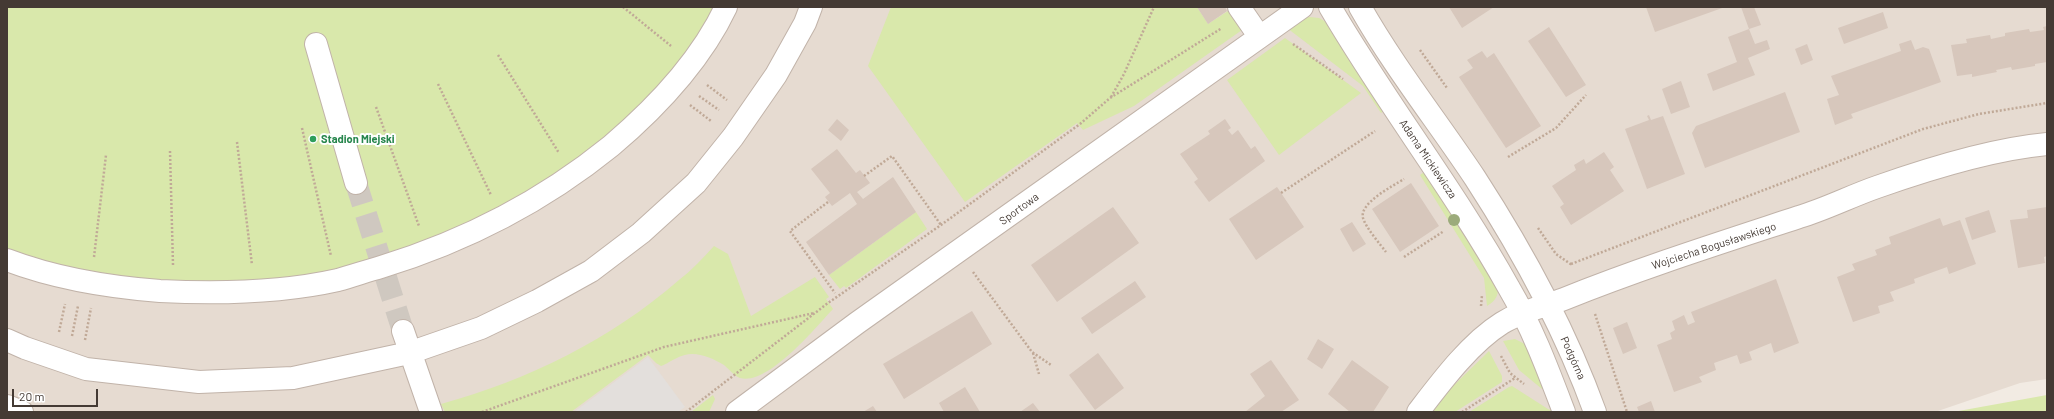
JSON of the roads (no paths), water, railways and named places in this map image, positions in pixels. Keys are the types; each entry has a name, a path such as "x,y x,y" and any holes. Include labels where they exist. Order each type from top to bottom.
{"street":[{"path":"7,260 38,272 85,282 123,288 198,293 255,291 337,280 428,251 464,237 502,219 573,175 644,118 682,76 700,52 726,7"},
{"path":"7,340 66,362 147,377 206,382 293,378 410,353 481,328 537,302 591,271 641,233 696,183 741,126 776,75 805,22 811,7"},
{"name":"Sportowa","path":"737,412 857,323 959,252 1267,30 1302,7"},
{"name":"Adama Mickiewicza","path":"1330,7 1398,115 1467,216 1523,313"},
{"path":"1360,7 1390,54 1475,178 1526,260 1550,305"},
{"path":"1242,11 1267,30"},
{"path":"316,44 356,183"},
{"name":"Wojciecha Bogusławskiego","path":"1418,412 1448,373 1489,332 1502,323 1523,313 1550,305 1592,287 1698,250 1802,216 1878,187 1956,162 2047,144"},
{"name":"Podgórna","path":"1550,305 1586,386 1595,412"},
{"path":"1523,313 1542,355 1564,412"},
{"path":"402,331 431,412"},
{"path":"7,406 22,412"}],"tunnel":[{"path":"356,183 403,331"}],"place":[{"name":"Stadion Miejski","path":"313,139"}]}
